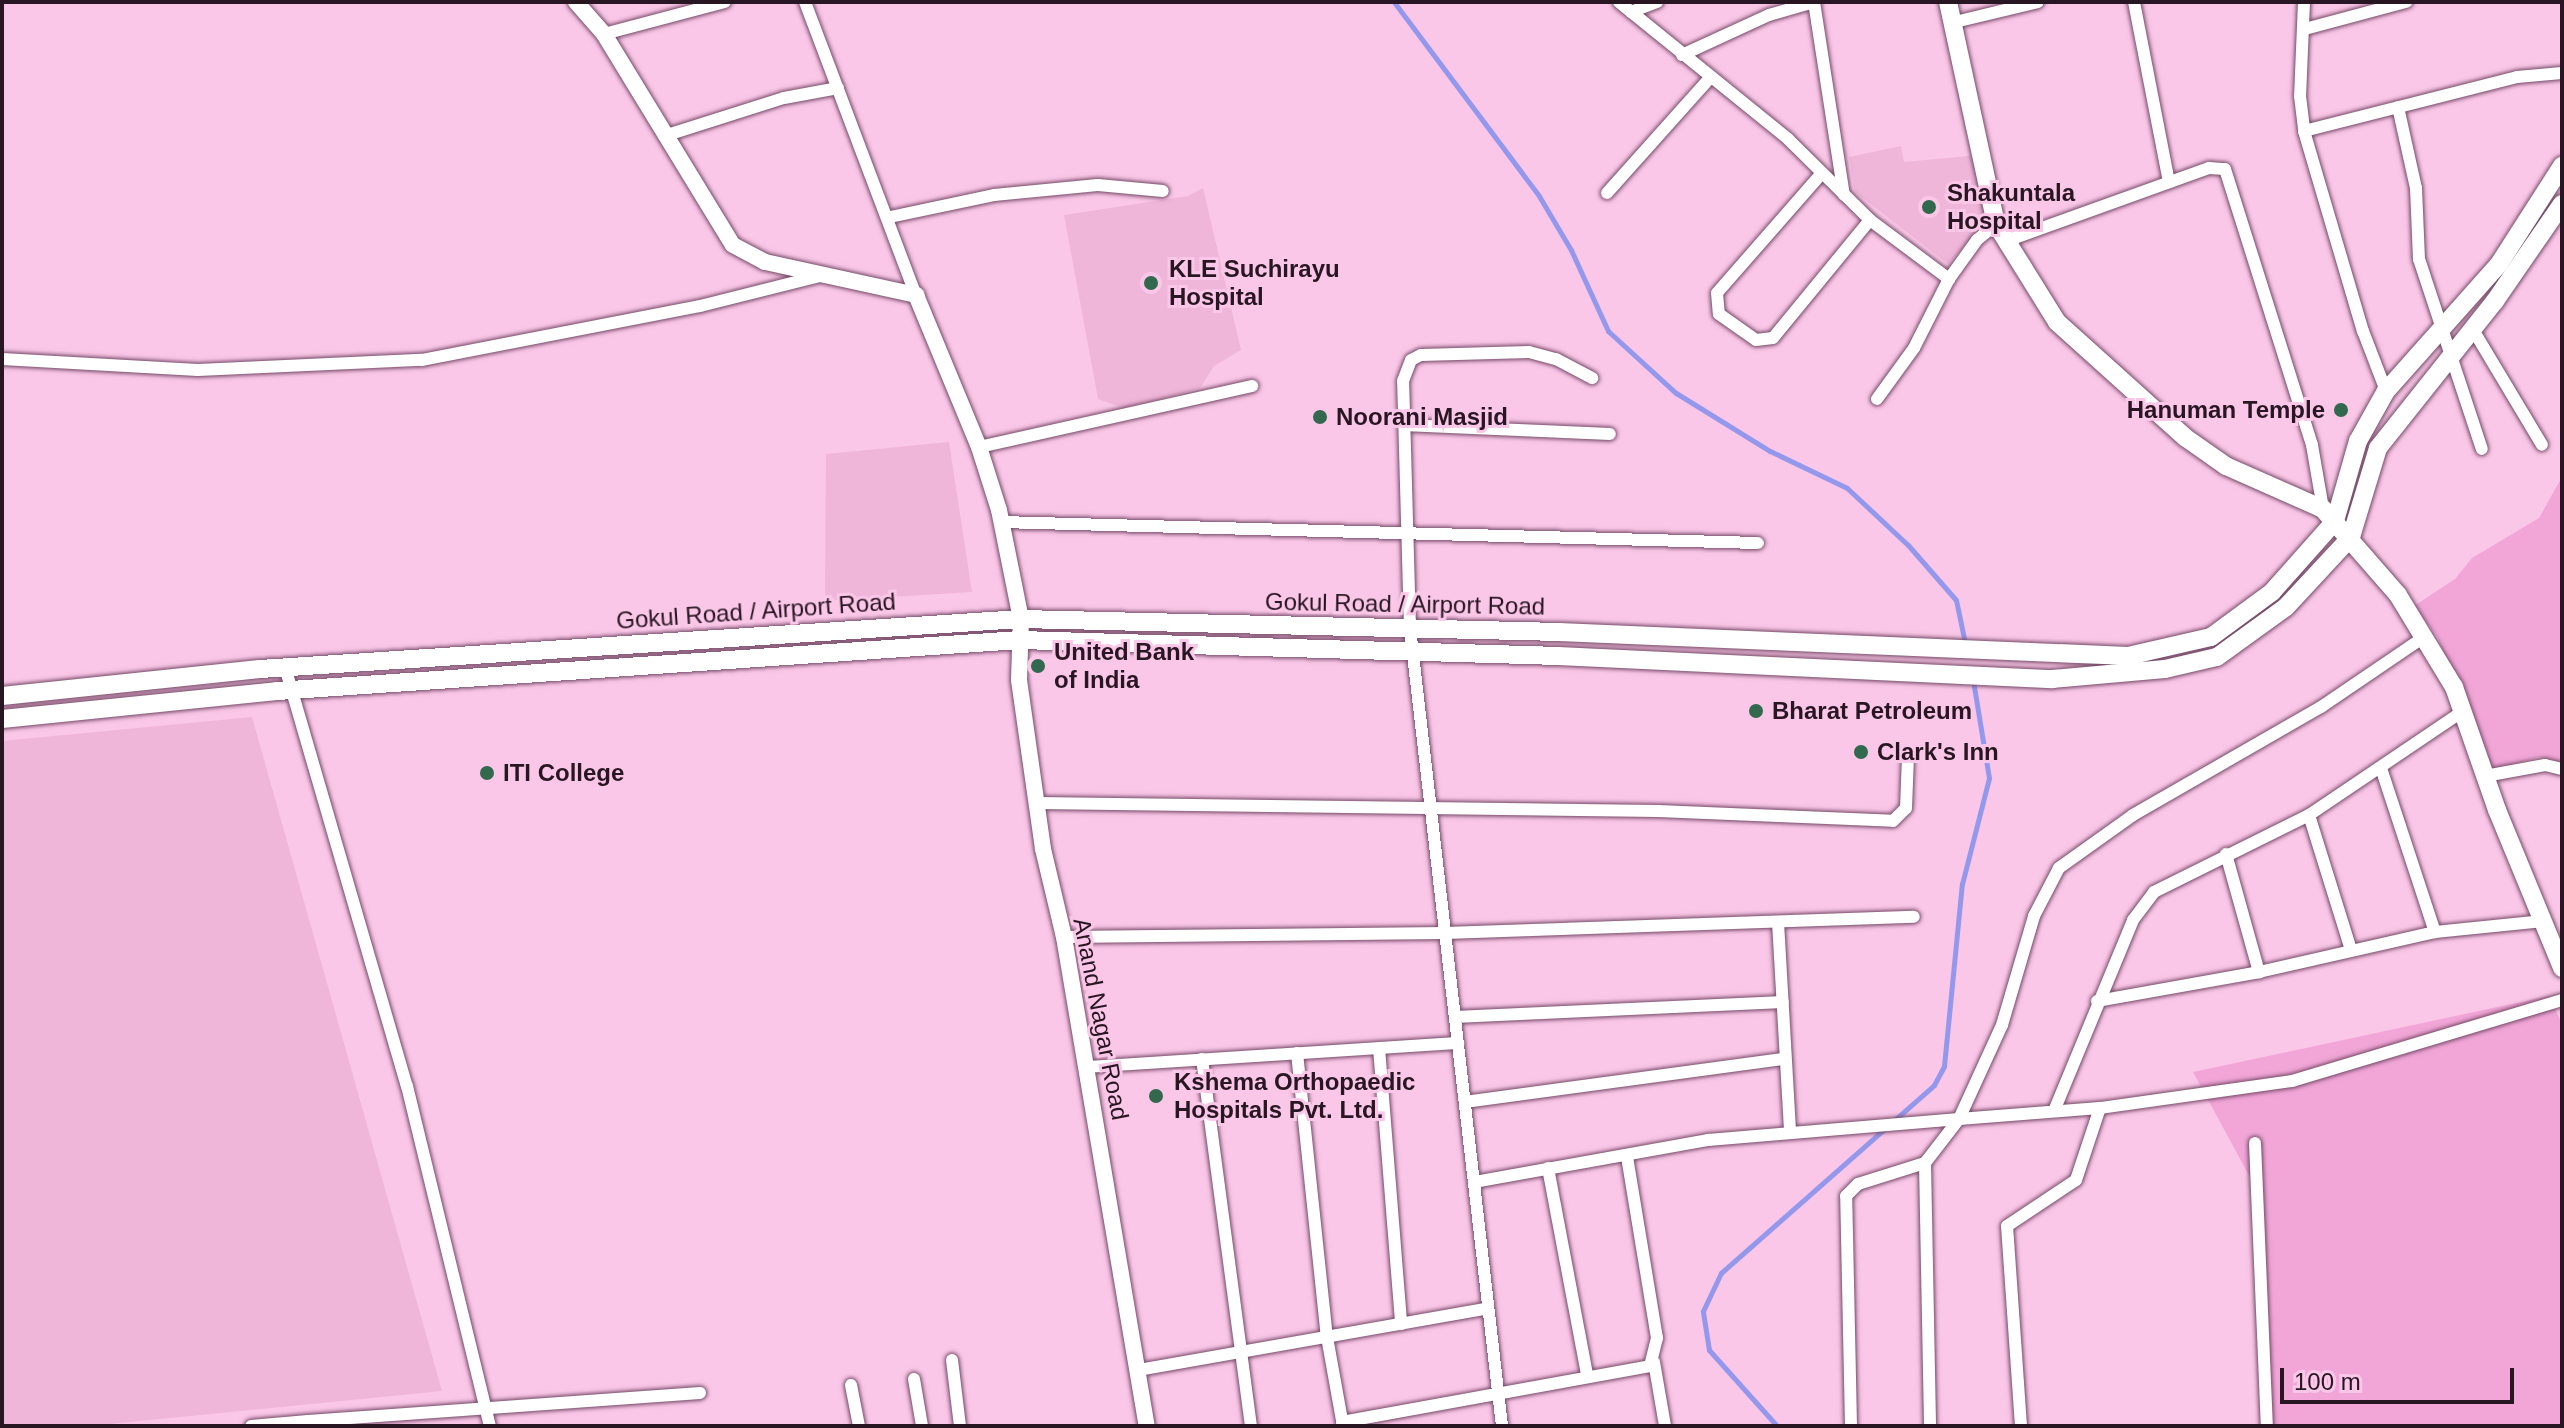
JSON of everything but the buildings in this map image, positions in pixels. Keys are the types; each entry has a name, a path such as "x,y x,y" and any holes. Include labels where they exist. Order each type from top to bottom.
{"main road":[{"path":"1948,2 1955,22 1996,224 2006,241 2075,342 2186,438 2226,466 2329,515 2351,537 2424,637 2463,711 2485,776 2562,968"},
{"name":"Gokul Road / Airport Road","path":"2,696 285,667 1021,619 1410,628 2128,656 2211,637 2272,592 2329,515 2358,441 2386,391 2499,264 2562,166"},
{"name":"Gokul Road / Airport Road","path":"2,719 292,690 1020,640 1412,652 2052,679 2129,676 2217,657 2286,607 2351,537 2378,448 2472,328 2562,204"},
{"path":"2128,656 2129,676"}],"street":[{"path":"576,2 604,34 733,245 765,262 916,295"},
{"path":"604,34 725,2"},
{"path":"805,2 890,217 916,295"},
{"path":"1619,2 1822,173 1870,220 1949,279"},
{"path":"1631,12 1657,2"},
{"path":"1682,55 1769,15 1814,2 1844,195"},
{"path":"1955,22 2038,2"},
{"path":"2134,2 2169,182"},
{"path":"2304,2 2300,96 2304,131 2363,331 2386,391"},
{"path":"2305,29 2406,2"},
{"path":"2304,131 2517,77 2562,73"},
{"path":"1607,193 1710,78"},
{"path":"664,136 784,98 838,88"},
{"path":"2398,107 2416,188 2419,259 2482,449"},
{"path":"2006,241 2218,166 2230,175 2312,445 2329,515"},
{"path":"1822,173 1717,293 1719,314 1756,340 1773,338 1870,220"},
{"path":"890,217 994,195 1098,185 1163,191"},
{"path":"1877,399 1914,348 1949,279 1977,240 1996,224"},
{"path":"2,359 198,370 422,360 700,306 826,274"},
{"name":"Anand Nagar Road","path":"916,295 979,447 1001,522 1021,619 1019,680 1052,900 1064,937 1147,1426"},
{"path":"2472,328 2542,445"},
{"path":"1502,1426 1412,652 1406,531 1405,368 1421,355 1529,352 1556,359 1592,378"},
{"path":"979,447 1252,386"},
{"path":"1404,425 1610,434"},
{"path":"1001,522 1758,543"},
{"path":"1851,1426 1846,1196 1858,1184 1925,1163 1959,1119 2002,1025 2034,916 2059,868 2102,834 2321,707 2424,637"},
{"path":"285,667 407,1086 490,1426"},
{"path":"2054,1111 2097,1001 2143,903 2154,892 2309,815 2463,711"},
{"path":"1037,803 1431,808 1893,821 1906,808 1908,757"},
{"path":"2485,776 2545,765 2562,769"},
{"path":"2381,768 2435,932"},
{"path":"2309,815 2351,950"},
{"path":"2226,854 2259,972"},
{"path":"1064,937 1445,933 1914,917"},
{"path":"2097,1001 2259,972 2435,932 2543,921"},
{"path":"1778,922 1783,1002 1782,1059 1790,1133"},
{"path":"1474,1182 1708,1140 2100,1108 2301,1078 2562,1000"},
{"path":"1455,1017 1783,1002"},
{"path":"1087,1067 1458,1043"},
{"path":"1379,1048 1401,1324"},
{"path":"1297,1053 1327,1337 1342,1424 1654,1362"},
{"path":"1202,1059 1238,1353 1251,1426"},
{"path":"1465,1102 1782,1059"},
{"path":"2021,1426 2007,1226 2076,1180 2100,1108"},
{"path":"2255,1143 2267,1426"},
{"path":"1627,1156 1657,1338 1654,1362 1665,1426"},
{"path":"1925,1163 1930,1426"},
{"path":"1548,1168 1587,1375"},
{"path":"1138,1370 1488,1308"},
{"path":"952,1360 960,1426"},
{"path":"914,1379 922,1426"},
{"path":"851,1385 859,1426"},
{"path":"251,1426 401,1421 488,1410 700,1393"}],"shaded area":[{"name":"Shakuntala Hospital","path":"1901,146 1904,162 1978,155 1985,222 1948,264 1855,192 1849,157"},
{"name":"KLE Suchirayu Hospital","path":"1203,188 1241,350 1214,366 1200,388 1126,409 1098,399 1064,215 1188,196"},
{"path":"949,442 972,592 825,601 826,454"},
{"path":"2562,477 2562,763 2539,757 2493,770 2437,636 2414,606 2455,579 2472,558 2539,518"},
{"path":"252,717 442,1391 89,1426 2,1426 2,741"},
{"path":"2549,996 2562,1024 2562,1426 2262,1426 2259,1194 2193,1072"}],"waterway":[{"path":"1394,2 1539,196 1571,250 1608,331 1676,393 1770,451 1847,488 1908,545 1956,600 1965,643"},
{"path":"1777,1426 1709,1350 1703,1311 1721,1273 1934,1085 1944,1066 1962,884 1989,778 1973,680"}],"place":[{"name":"Shakuntala Hospital","path":"1929,207"},
{"name":"KLE Suchirayu Hospital","path":"1151,283"},
{"name":"Hanuman Temple","path":"2341,410"},
{"name":"Noorani Masjid","path":"1320,417"},
{"name":"United Bank of India","path":"1038,666"},
{"name":"Bharat Petroleum","path":"1756,711"},
{"name":"Clark's Inn","path":"1861,752"},
{"name":"ITI College","path":"487,773"},
{"name":"Kshema Orthopaedic Hospitals Pvt. Ltd.","path":"1156,1096"}]}
